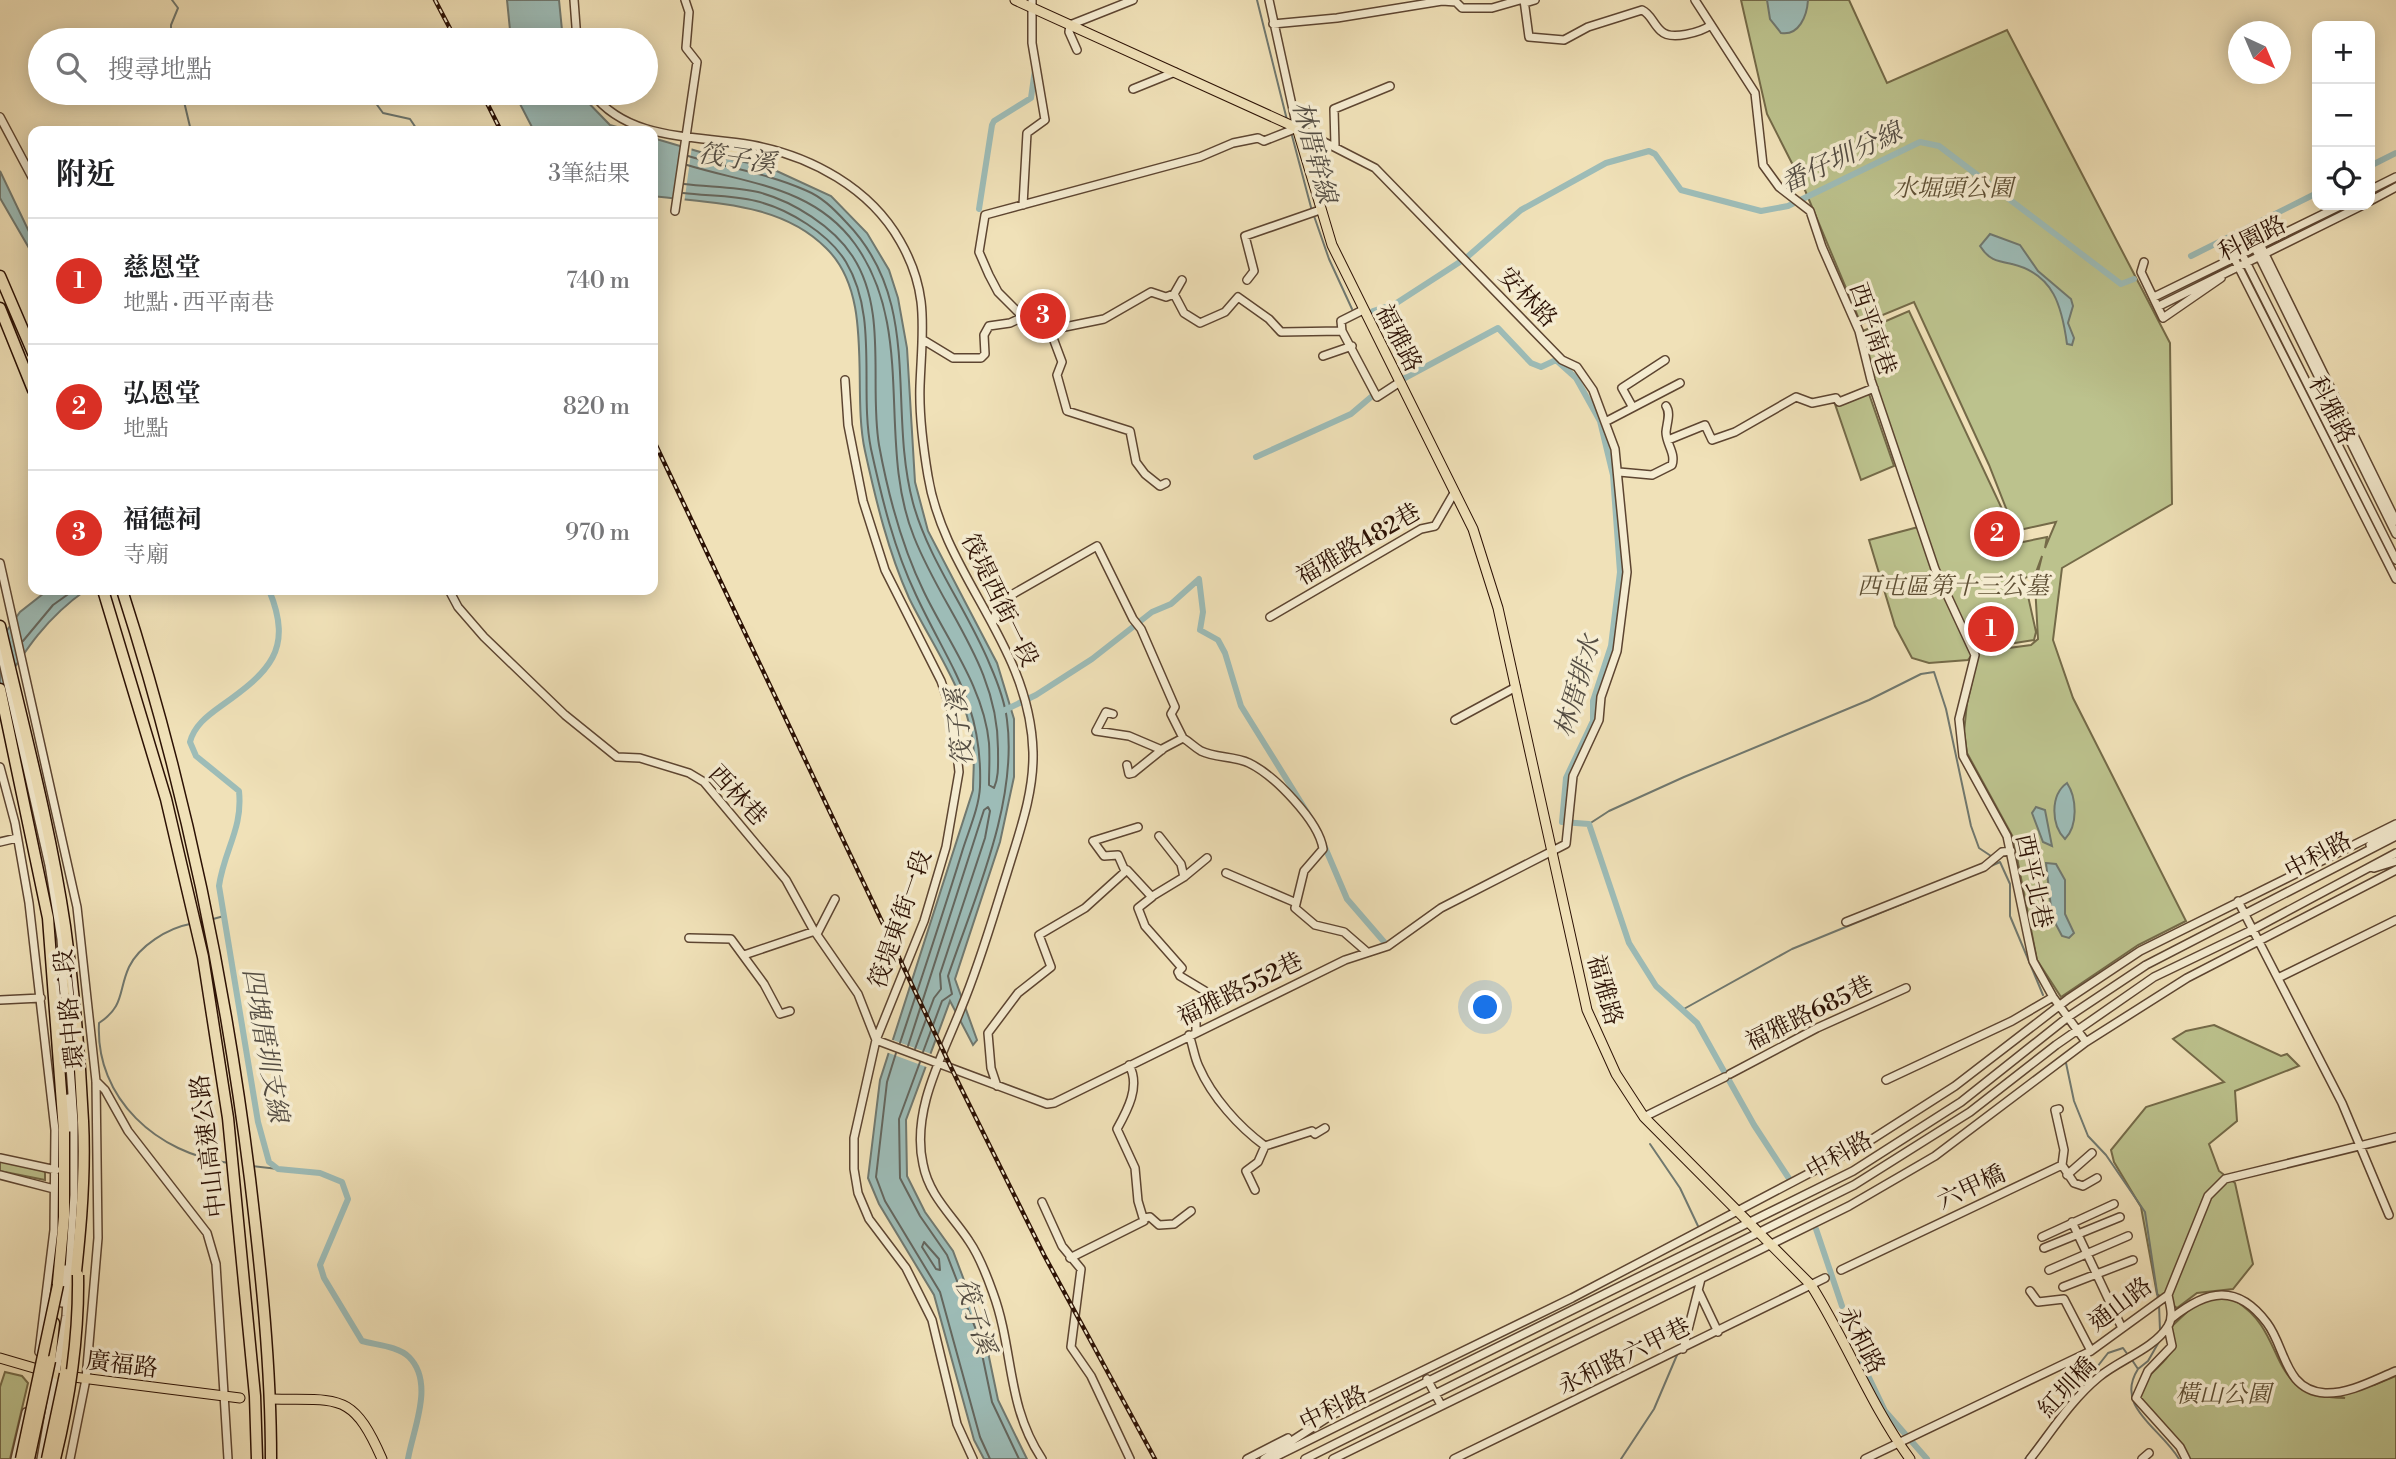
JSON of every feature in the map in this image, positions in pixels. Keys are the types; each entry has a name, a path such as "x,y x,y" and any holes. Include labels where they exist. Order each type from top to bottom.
{"highway":[{"path":"0,276 28,341"},
{"path":"0,309 28,378"},
{"name":"中山高速公路","path":"104,595 169,812 203,957 228,1118 255,1396 257,1459"},
{"name":"中山高速公路","path":"123,595 184,806 210,918 240,1098 261,1270 271,1405 271,1459"},
{"path":"0,626 54,864 69,964 83,1122 79,1308 72,1373 55,1459"},
{"path":"4,693 48,918 64,1132 64,1217 50,1361 29,1459"},
{"path":"47,1459 65,1374 78,1275"},
{"path":"21,1459 58,1285"}],"main road":[{"name":"安林路","path":"1015,0 1031,3 1070,24 1291,127"},
{"name":"福雅路","path":"1291,127 1315,211 1473,529 1498,608 1587,1010 1616,1074 1644,1117 1773,1244"},
{"name":"永和路","path":"1773,1244 1811,1285 1828,1312 1875,1408 1910,1459"},
{"name":"廣福路","path":"0,1359 55,1375 240,1398"},
{"path":"271,1399 333,1399 351,1409 369,1430 382,1459"}],"street":[{"path":"574,0 576,28"},
{"path":"675,211 697,62 686,48 689,12 685,0"},
{"path":"1077,50 1069,32 1070,24 1133,0"},
{"name":"福雅路","path":"1269,0 1291,127"},
{"path":"1273,24 1337,18 1442,1 1456,2 1462,8 1472,10 1535,0"},
{"name":"西平南巷","path":"1695,0 1755,93 1763,165 1779,187 1798,199 1810,211 1822,247 1859,331 1874,388 1935,569 1975,655"},
{"path":"1523,1 1529,37 1564,40 1588,27 1642,10 1668,36 1700,32 1711,25"},
{"path":"1023,205 1027,133 1045,120 1032,43 1031,3"},
{"path":"1133,89 1175,72"},
{"path":"1335,146 1334,109 1390,86"},
{"name":"筏堤西街一段","path":"605,105 621,119 643,126"},
{"path":"0,117 28,170"},
{"path":"1182,280 1174,294 1166,297 1151,292 1104,319 1050,330 1023,317 998,292 979,248 985,215 1200,157 1233,143 1258,138 1264,141 1291,127"},
{"name":"安林路","path":"1291,127 1375,167 1562,360 1577,367 1607,421 1619,472 1627,572 1617,651 1601,697 1599,720 1573,776 1566,842 1553,848"},
{"name":"筏堤西街一段","path":"658,131 685,139 773,150 806,161 858,192 889,224 907,254 922,299 925,341 920,400 922,440 929,486 953,550 1007,647 1028,710 1033,748 1031,785 990,927 936,1064 921,1124 922,1164 936,1198 976,1252 994,1295 1012,1390 1042,1459"},
{"path":"2375,188 2396,177"},
{"path":"2375,198 2396,187"},
{"name":"科園路","path":"2159,306 2243,265 2260,251 2333,210"},
{"name":"科園路","path":"2154,297 2242,254 2260,251 2352,210"},
{"path":"1247,280 1254,271 1245,236 1315,211"},
{"name":"科雅路","path":"2260,251 2396,521"},
{"name":"科雅路","path":"2260,251 2396,534"},
{"name":"科雅路","path":"2242,254 2243,265 2396,579"},
{"name":"科雅路","path":"2234,258 2243,265 2396,560"},
{"path":"2144,262 2141,272 2163,318 2207,290 2228,272"},
{"path":"1174,294 1184,313 1200,323 1225,312 1238,297 1269,319 1281,332 1342,331"},
{"path":"1363,310 1341,321 1342,331 1377,397 1400,382"},
{"path":"925,341 953,358 981,358 985,355 984,335 989,326 1010,323 1023,317"},
{"path":"1050,330 1062,362 1057,375 1067,411 1130,431 1136,462 1141,470 1160,486 1166,483"},
{"path":"1323,356 1352,346"},
{"path":"1632,406 1622,388 1665,360"},
{"name":"筏堤東街一段","path":"845,380 848,425 863,501 885,570 941,681 953,716 958,755 957,793 935,884 878,1041 854,1138 858,1193 873,1227 906,1268 932,1320 957,1424 973,1459"},
{"path":"1607,421 1680,383"},
{"path":"1668,440 1706,425 1713,440 1735,432 1796,397 1812,403 1836,398 1839,401 1874,388"},
{"path":"1619,472 1652,475 1664,471 1674,462 1668,440 1666,406"},
{"name":"福雅路482巷","path":"1270,617 1421,529 1435,526 1454,493"},
{"path":"993,622 999,602 1097,546 1159,668 1175,707 1171,714 1183,738 1201,751 1251,764 1308,816 1320,836 1323,849 1304,871 1294,902 1295,908 1311,922 1344,932 1367,952"},
{"name":"環中路二段","path":"0,563 77,908 96,1081 100,1169 98,1238 86,1379 70,1459"},
{"name":"西林巷","path":"452,595 458,607 484,637 565,715 607,750 623,760 640,758 689,773 704,782 782,873 816,933 858,994 878,1041"},
{"path":"0,649 2,669"},
{"name":"西平北巷","path":"1975,655 1960,709 1960,743 1972,774 2007,836 2033,961 2053,997 2086,1042"},
{"name":"環中路二段","path":"2,669 4,693 57,930 58,984 67,1064 68,1231 55,1375"},
{"name":"環中路二段","path":"2,669 49,865 61,939 74,1122 74,1195 66,1316 39,1459"},
{"path":"1455,720 1516,687"},
{"path":"1113,713 1106,712 1096,731 1129,736 1161,750"},
{"path":"1127,765 1129,774 1133,773 1161,750 1183,738"},
{"name":"環中路二段","path":"0,767 17,838 41,998 55,1130 46,1314 15,1459"},
{"path":"2328,872 2396,826"},
{"name":"中科路","path":"1310,1427 1739,1211 1863,1145 1955,1086 2059,1006 2140,951 2396,826"},
{"path":"1128,849 1118,855 1104,856 1096,848 1094,839 1138,827"},
{"path":"1159,836 1181,864 1184,877"},
{"name":"中科路","path":"1271,1459 1853,1171 1938,1117 2068,1017 2146,964 2244,917 2396,836"},
{"path":"0,842 17,838"},
{"name":"福雅路552巷","path":"878,1041 997,1086 1054,1103 1192,1033 1367,952 1388,946 1441,908 1553,848"},
{"path":"1846,922 1984,867 2002,852 2011,851"},
{"name":"中科路","path":"1305,1459 1854,1185 1923,1143 2154,977 2252,930 2396,853"},
{"path":"1118,855 1125,871 1138,880 1151,897"},
{"path":"1207,858 1138,908 1141,919 1182,968 1178,972 1180,976 1205,991 1192,1033 1200,1069 1236,1120 1265,1146"},
{"path":"2350,877 2396,861"},
{"name":"中科路","path":"1332,1459 1849,1206 1935,1156 2086,1042 2187,978 2396,870"},
{"path":"997,1086 991,1068 988,1033 1018,993 1051,967 1039,934 1092,903 1125,871"},
{"path":"1226,873 1294,902"},
{"path":"744,955 816,933 835,899"},
{"path":"2238,901 2362,1146 2389,1215"},
{"path":"2278,978 2396,920"},
{"path":"689,938 727,938 744,955 780,1014 790,1011"},
{"name":"福雅路685巷","path":"1644,1117 1841,1016 1906,988"},
{"path":"1885,1080 2012,1021 2053,997"},
{"path":"0,1000 41,998"},
{"path":"1129,1065 1134,1076 1131,1097 1116,1129 1135,1168 1138,1201 1144,1218"},
{"path":"96,1081 105,1090 128,1131 211,1240 216,1264 228,1459"},
{"path":"2059,1109 2055,1110 2064,1150 2062,1165 2067,1175 2074,1183 2083,1186 2097,1178"},
{"path":"1255,1190 1246,1171 1258,1162 1265,1146 1312,1131 1315,1134 1325,1128"},
{"name":"通山路","path":"1898,1443 2091,1351 2120,1326 2162,1300 2213,1188 2236,1176 2396,1137"},
{"path":"2067,1175 2092,1153"},
{"path":"0,1158 55,1170"},
{"name":"六甲橋","path":"1841,1270 2062,1165"},
{"path":"0,1175 54,1189"},
{"path":"1042,1202 1070,1258 1081,1269 1071,1347 1091,1376 1130,1459"},
{"path":"2042,1237 2114,1204"},
{"path":"1070,1258 1144,1221 1144,1218 1150,1217 1157,1225 1172,1225 1191,1211"},
{"path":"2044,1248 2120,1217"},
{"path":"2072,1222 2120,1326"},
{"path":"2049,1270 2128,1236"},
{"path":"2063,1287 2133,1260"},
{"path":"1811,1285 1825,1278"},
{"path":"1683,1349 1701,1279"},
{"name":"永和路六甲巷","path":"1454,1459 1811,1285"},
{"path":"2030,1291 2038,1302 2064,1298 2091,1351"},
{"path":"1699,1292 1718,1332"},
{"path":"2186,1459 2180,1447 2136,1398 2148,1371 2172,1346 2163,1332 2172,1318 2205,1295 2219,1293 2235,1296 2267,1323 2285,1365 2305,1388 2325,1393 2354,1388 2396,1371"},
{"path":"2162,1300 2172,1318"},
{"name":"紅圳橋","path":"2030,1459 2072,1404 2095,1380 2163,1332"},
{"path":"1423,1372 1441,1405"},
{"path":"1247,1459 1310,1427"},
{"path":"1264,1459 1310,1427"},
{"path":"1865,1459 1898,1443"},
{"path":"2143,1459 2149,1453"}],"green space":[{"name":"水堀頭公園","path":"1741,0 1849,0 1887,83 2007,30 2170,343 2172,504 2062,568 2053,640 2073,698 2186,921 2138,945 2061,997 2037,960 2013,837 1967,753 1964,732 1967,703 1979,652 2031,645 2038,639 2035,584 2042,556 2035,575 2024,578 2036,632 2034,640 1977,649 1968,660 1929,663 1912,658 1895,626 1869,540 1922,526 1865,354 1863,331 1909,311 2018,543 2047,537 2045,548 2056,522 2015,531 1989,465 1914,302 1861,324 1802,183 1767,114"},
{"path":"1868,391 1894,466 1861,480 1835,404"},
{"path":"2214,1025 2281,1056 2287,1054 2299,1066 2235,1091 2237,1121 2209,1144 2219,1171 2235,1183 2253,1264 2233,1289 2197,1293 2177,1308 2157,1294 2141,1207 2114,1162 2111,1150 2146,1107 2224,1082 2173,1039 2186,1031"},
{"path":"0,1160 45,1170 45,1180 0,1171"},
{"name":"橫山公園","path":"2205,1295 2233,1300 2253,1316 2265,1331 2289,1376 2301,1388 2319,1395 2345,1398 2325,1393 2374,1385 2396,1376 2396,1459 2189,1459 2140,1399 2147,1378 2172,1350 2171,1327"},
{"path":"5,1372 22,1376 28,1383 10,1459 0,1459 0,1387"}],"water":[{"path":"507,0 559,0 562,28 510,28"},
{"path":"1767,0 1808,0 1801,24 1793,31 1781,33 1770,19"},
{"path":"521,105 591,105 614,126 531,126"},
{"name":"筏子溪","path":"658,139 707,154 768,167 831,196 867,233 889,270 898,298 907,348 915,482 928,531 997,663 1014,719 1014,777 1000,842 955,979 977,1040 973,1045 950,1001 906,1120 907,1176 925,1212 953,1251 984,1333 998,1400 1027,1459 984,1459 974,1440 934,1295 879,1204 868,1178 880,1080 973,790 974,754 969,723 947,668 909,598 878,507 861,426 857,317 851,291 841,268 826,248 808,233 788,222 767,213 722,204 658,197"},
{"path":"0,171 28,230 28,246 0,198"},
{"path":"1990,234 2020,245 2038,271 2071,299 2073,306 2068,323 2074,338 2072,345 2067,344 2058,305 2047,284 2026,269 1990,257 1980,246"},
{"path":"42,595 80,595 48,623 0,690 0,640 20,612"},
{"path":"2067,783 2073,796 2075,812 2072,827 2065,839 2057,826 2054,810 2061,788"},
{"path":"2036,807 2045,810 2052,846 2043,842 2032,813"},
{"path":"2046,863 2056,864 2065,880 2065,914 2074,933 2069,938 2062,936 2052,917"}],"pier":[{"path":"681,143 692,146 684,204 672,202"},
{"path":"890,1039 934,1055 929,1068 886,1052"}],"waterway":[{"path":"171,28 178,8 172,0"},
{"name":"林厝幹線","path":"1257,0 1287,120"},
{"path":"979,209 992,125 994,121 1031,98 1035,70"},
{"path":"185,105 190,126"},
{"path":"377,105 383,113 410,119 415,126"},
{"name":"林厝幹線","path":"1291,132 1312,211"},
{"name":"番仔圳分線","path":"1373,311 1395,304 1466,258 1521,210 1606,163 1649,151 1655,154 1681,190 1761,211 1788,206 1920,142 1939,146 2121,284 2134,279"},
{"name":"番仔圳分線","path":"2375,164 2396,153"},
{"name":"番仔圳分線","path":"2191,256 2312,196"},
{"name":"林厝幹線","path":"1314,216 1329,259 1352,309"},
{"name":"林厝排水","path":"1403,379 1498,328 1531,363 1541,367 1556,360 1576,378 1600,421 1613,475 1620,572 1611,646 1593,701 1593,721 1566,778 1562,822 1589,824 1629,943 1656,986 1697,1023 1754,1125 1790,1180"},
{"path":"1256,457 1351,414 1371,397"},
{"path":"1003,711 1036,695 1092,659 1152,612 1171,604 1199,579 1203,612 1200,630 1218,640 1225,653 1241,706 1310,817"},
{"name":"四塊厝圳支線","path":"271,595 279,629 272,658 252,682 202,722 190,742 196,756 239,791 236,828 219,886 258,1122 269,1162 278,1169 320,1173 342,1182 348,1199 320,1265 324,1278 362,1341 399,1350 409,1357 417,1368 421,1380 420,1406 408,1459"},
{"path":"1589,824 1609,811 1684,777 1869,700 1921,674 1934,672 1946,709 1971,826 1979,848 1991,856"},
{"path":"1324,845 1347,899 1385,943"},
{"path":"2000,862 2010,884 2010,916 2043,995"},
{"path":"1991,866 2000,862"},
{"path":"1682,1010 1792,949 1919,897"},
{"path":"213,919 224,916"},
{"path":"190,924 173,929 155,939 134,959 117,1004 99,1023 101,1050 108,1076 120,1098 136,1118 156,1135 178,1148 203,1158 229,1163"},
{"path":"2066,1063 2074,1101 2088,1136 2106,1155 2145,1212 2158,1299"},
{"path":"1650,1144 1680,1188 1698,1226"},
{"path":"252,1166 278,1169"},
{"name":"林厝排水","path":"1816,1229 1842,1306"},
{"path":"2159,1305 2160,1330"},
{"path":"2138,1369 2148,1361 2160,1340"},
{"name":"林厝排水","path":"2025,1459 2108,1353 2123,1348 2128,1355"},
{"path":"1621,1459 1654,1409 1677,1355"},
{"name":"林厝排水","path":"2132,1360 2138,1369 2132,1382 2135,1406 2179,1459"},
{"name":"林厝排水","path":"1862,1363 1885,1411 1927,1459"}],"railway":[{"path":"435,0 450,28"},
{"path":"488,105 498,126"},
{"path":"658,450 958,1082 1044,1255 1155,1459"}],"place":[{"name":"福德祠","path":"1043,316"},
{"name":"弘恩堂","path":"1997,534"},
{"name":"慈恩堂","path":"1991,629"}],"park label":[{"name":"西屯區第十三公墓","path":"1953,586"}]}
